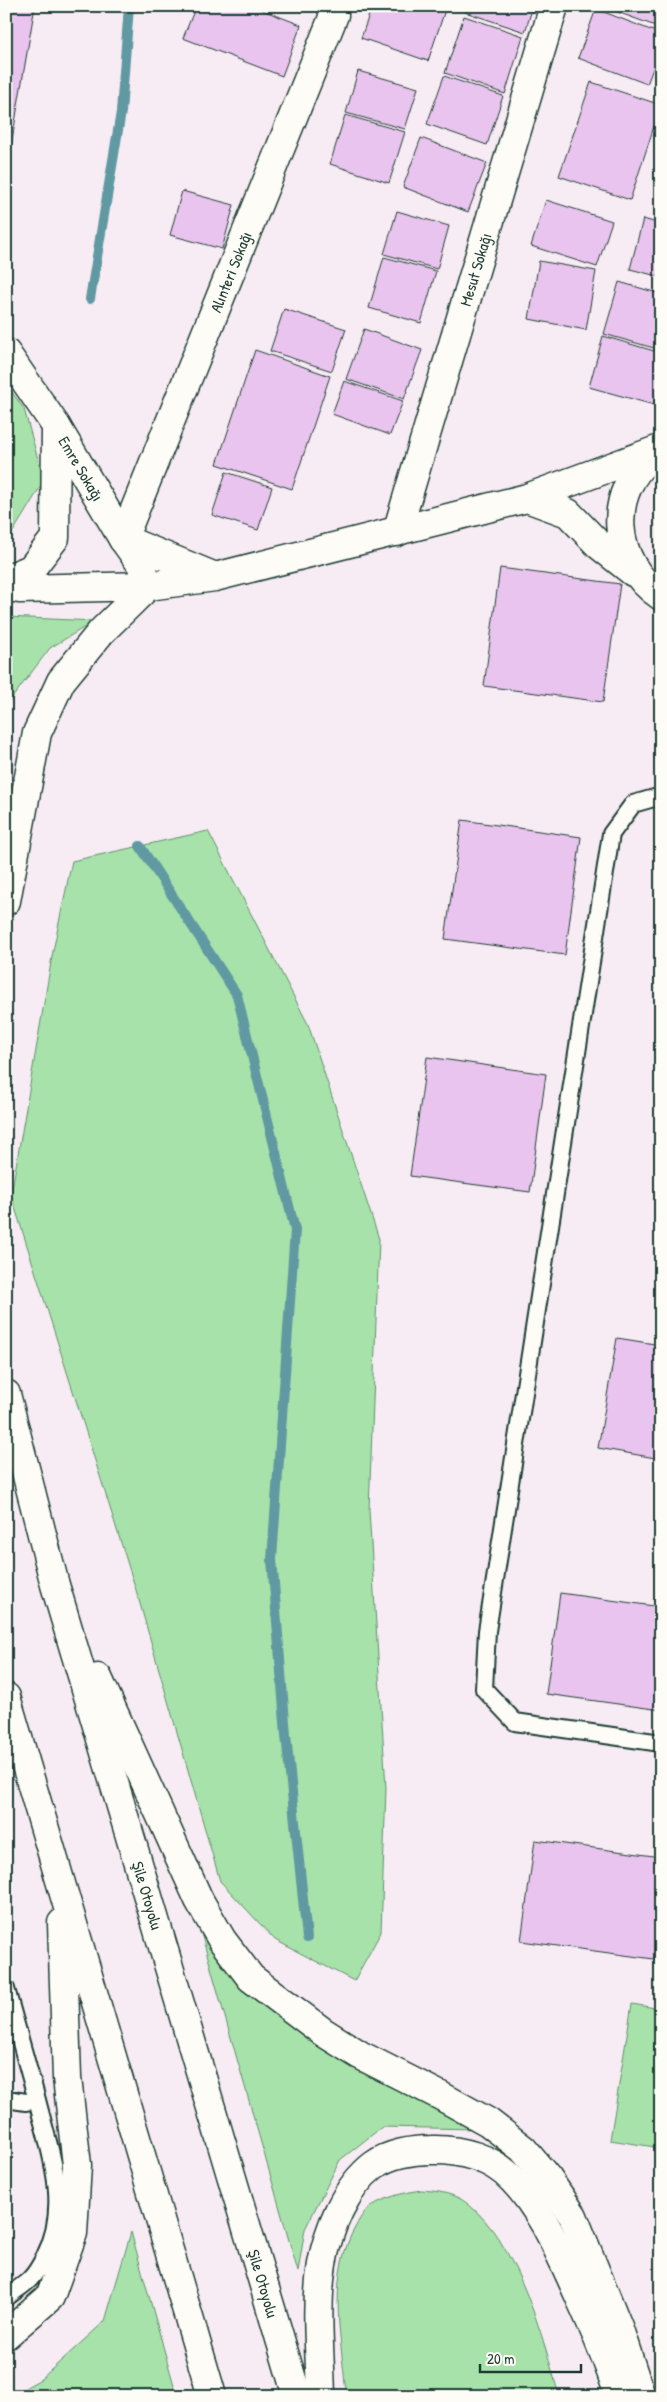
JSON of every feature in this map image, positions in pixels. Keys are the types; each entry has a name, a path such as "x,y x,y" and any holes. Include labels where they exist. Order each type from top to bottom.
{"main road":[{"name":"Mesut Sokağı","path":"397,532 554,6"},
{"name":"Alınteri Sokağı","path":"123,539 334,15 330,7"},
{"name":"Emre Sokağı","path":"6,353 56,426 123,539 141,564 148,586"},
{"path":"6,579 31,569 55,538 56,426"},
{"path":"6,586 20,589 148,586 214,577 527,498 660,449"},
{"path":"636,574 626,556 620,536 619,516 623,496 631,478 644,462 660,449"},
{"path":"527,498 568,513 599,546 661,596"},
{"path":"123,539 214,577"},
{"path":"6,901 37,733 61,682 101,632 148,586"},
{"name":"Şile Otoyolu","path":"6,1394 55,1585 297,2396"},
{"path":"55,1585 199,1900 222,1940 252,1978 323,2032 360,2055 488,2122 522,2149 548,2179 573,2216 616,2320 641,2396"},
{"path":"6,1697 212,2396"},
{"path":"6,2335 50,2297 73,2233 77,2165 67,2078 61,1884"},
{"path":"321,2396 319,2293 322,2263 332,2229 350,2191 374,2165 383,2161 409,2150 447,2149 484,2159 512,2179 532,2204 552,2236 577,2290 618,2396"}],"lane":[{"path":"661,796 633,804 611,834 487,1631 484,1690 515,1722 661,1743"},
{"path":"6,1989 55,2172 58,2198 56,2223 49,2247 41,2263 31,2278 6,2298"},
{"path":"6,2099 26,2102 37,2100"}],"green space":[{"path":"6,384 24,409 44,481 13,532 6,532"},
{"path":"6,617 95,621 50,648 9,702 6,720"},
{"path":"208,831 308,1024 379,1239 369,1510 386,1788 381,1932 354,1981 275,1940 220,1881 136,1590 11,1195 53,951 72,861"},
{"path":"201,1933 243,1986 366,2074 476,2129 382,2127 340,2160 305,2229 298,2272"},
{"path":"632,2004 661,2009 661,2148 610,2140"},
{"path":"421,2190 445,2193 463,2200 485,2221 501,2242 526,2292 545,2346 559,2396 348,2396 345,2384 338,2303 342,2263 347,2244 360,2218 370,2207 394,2196"},
{"path":"131,2232 177,2396 10,2396 41,2379 105,2321"}],"building":[{"path":"6,6 35,6 7,169 6,169"},
{"path":"196,6 252,6 301,25 282,76 183,38"},
{"path":"372,6 434,6 445,10 428,61 361,38"},
{"path":"467,6 533,6 525,32 465,12"},
{"path":"601,6 661,6 661,28"},
{"path":"596,9 661,34 661,48 647,84 578,58"},
{"path":"464,16 523,36 505,94 445,73"},
{"path":"358,71 418,88 405,129 346,113"},
{"path":"444,76 503,96 487,145 427,124"},
{"path":"591,82 661,105 630,200 559,176"},
{"path":"345,115 405,132 389,183 330,164"},
{"path":"421,138 487,163 468,212 403,187"},
{"path":"182,191 234,205 222,249 170,235"},
{"path":"546,200 612,221 597,267 531,246"},
{"path":"397,211 449,226 437,269 384,254"},
{"path":"643,219 661,224 661,277 630,269"},
{"path":"384,257 436,271 421,323 369,308"},
{"path":"539,261 596,271 586,330 529,319"},
{"path":"619,282 661,294 661,350 604,334"},
{"path":"284,309 346,329 332,371 270,351"},
{"path":"364,329 422,350 404,399 346,379"},
{"path":"603,336 661,353 661,381 654,405 589,387"},
{"path":"255,350 330,376 292,489 217,464"},
{"path":"344,381 403,401 390,435 332,414"},
{"path":"226,472 272,487 258,530 212,515"},
{"path":"500,568 620,584 603,702 484,686"},
{"path":"462,820 581,837 565,955 445,939"},
{"path":"427,1057 546,1074 530,1192 410,1176"},
{"path":"617,1338 661,1345 661,1459 598,1448"},
{"path":"560,1593 661,1607 661,1710 546,1694"},
{"path":"535,1840 661,1857 661,1960 521,1941"}],"waterway":[{"path":"90,299 121,112 129,6"},
{"path":"140,846 237,995 295,1230 272,1559 286,1735 307,1938"}]}
